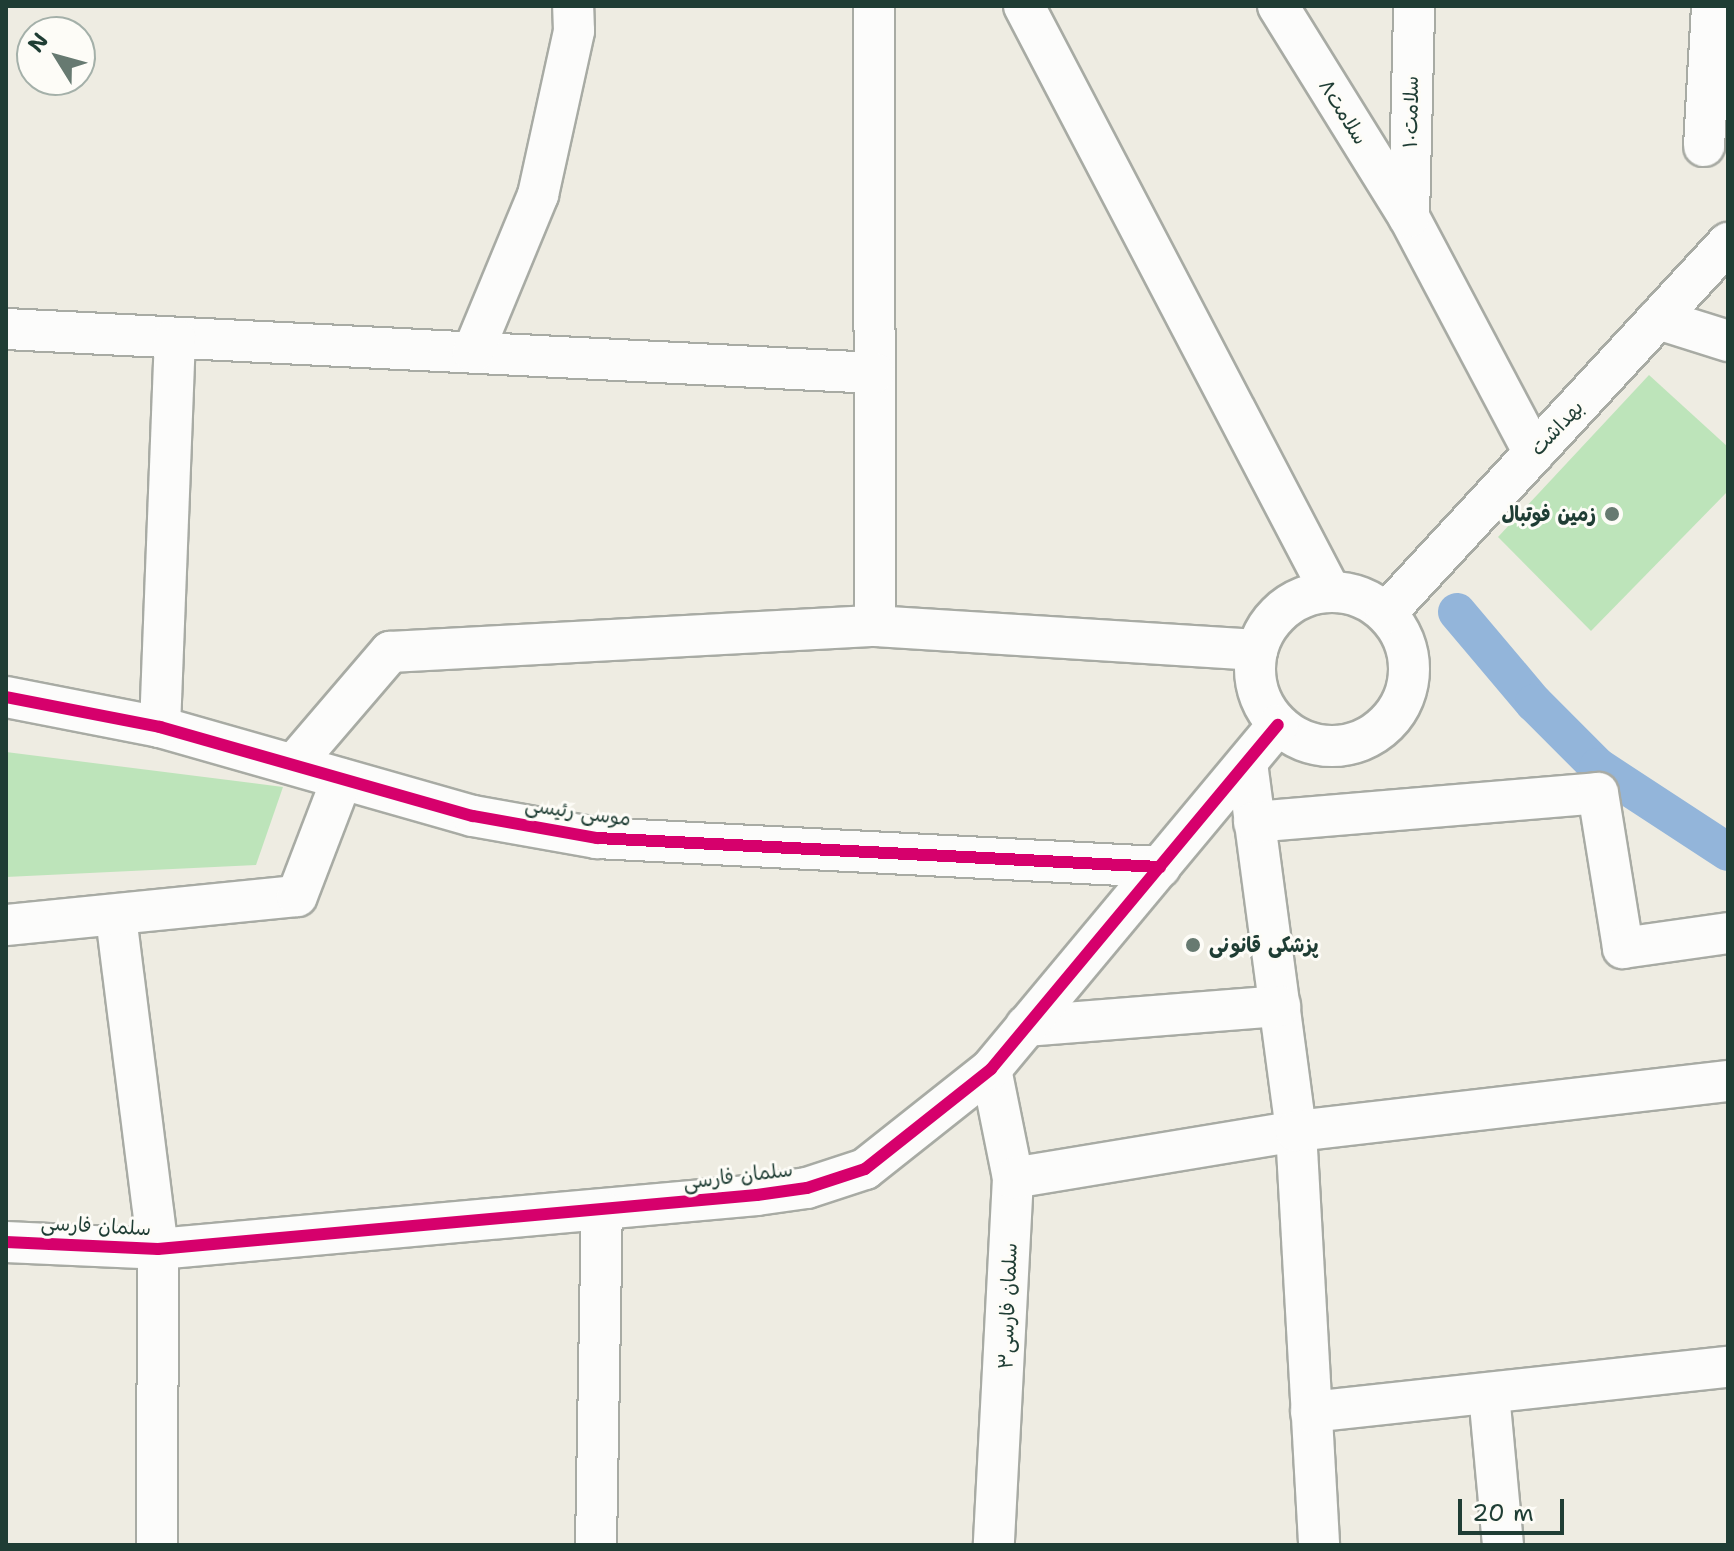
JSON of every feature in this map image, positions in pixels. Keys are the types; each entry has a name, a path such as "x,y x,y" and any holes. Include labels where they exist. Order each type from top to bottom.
{"street":[{"path":"473,352 538,195 574,31 573,6"},
{"path":"874,6 875,626"},
{"path":"1024,6 1330,591"},
{"name":"سلامت۸","path":"1278,6 1409,217 1534,453"},
{"name":"سلامت۱۰","path":"1409,217 1414,6"},
{"path":"1704,146 1712,6"},
{"name":"بهداشت","path":"1386,613 1728,243"},
{"path":"1658,319 1728,341"},
{"path":"6,329 874,373"},
{"path":"160,727 175,338"},
{"path":"1330,591 1369,600 1386,613 1399,628 1410,667 1408,687 1388,723 1372,735 1334,746 1295,737 1278,725 1257,691 1257,650 1264,632 1292,602 1330,591"},
{"path":"294,764 390,652 875,626 1257,650"},
{"name":"موسی رئیسی","path":"6,697 160,727 473,816 597,838 1160,867"},
{"name":"سلمان فارسی","path":"6,1242 158,1249 602,1211 807,1188 865,1169 991,1069 1278,725"},
{"path":"1247,763 1296,1131 1319,1545"},
{"path":"6,925 116,917 297,896 342,779"},
{"path":"1254,822 1598,793 1623,948 1728,933"},
{"path":"116,917 158,1249 157,1545"},
{"path":"1026,1026 1280,1006"},
{"name":"سلمان فارسی۳","path":"991,1069 1013,1178 994,1545"},
{"path":"1013,1178 1296,1131 1728,1081"},
{"path":"596,1545 602,1211"},
{"path":"1311,1412 1728,1367"},
{"path":"1489,1394 1503,1545"}],"green space":[{"name":"زمین فوتبال","path":"1649,375 1728,447 1728,491 1591,631 1498,537"},
{"path":"6,752 283,787 256,865 6,877"}],"waterway":[{"path":"1457,612 1534,703 1598,767 1728,852"}],"cycle path":[{"path":"6,697 160,727 473,816 597,838 1160,867"},
{"path":"6,1242 158,1249 757,1195 807,1188 865,1169 991,1069 1278,725"}],"place":[{"name":"زمین فوتبال","path":"1612,514"},
{"name":"پزشکی قانونی","path":"1193,945"}]}
